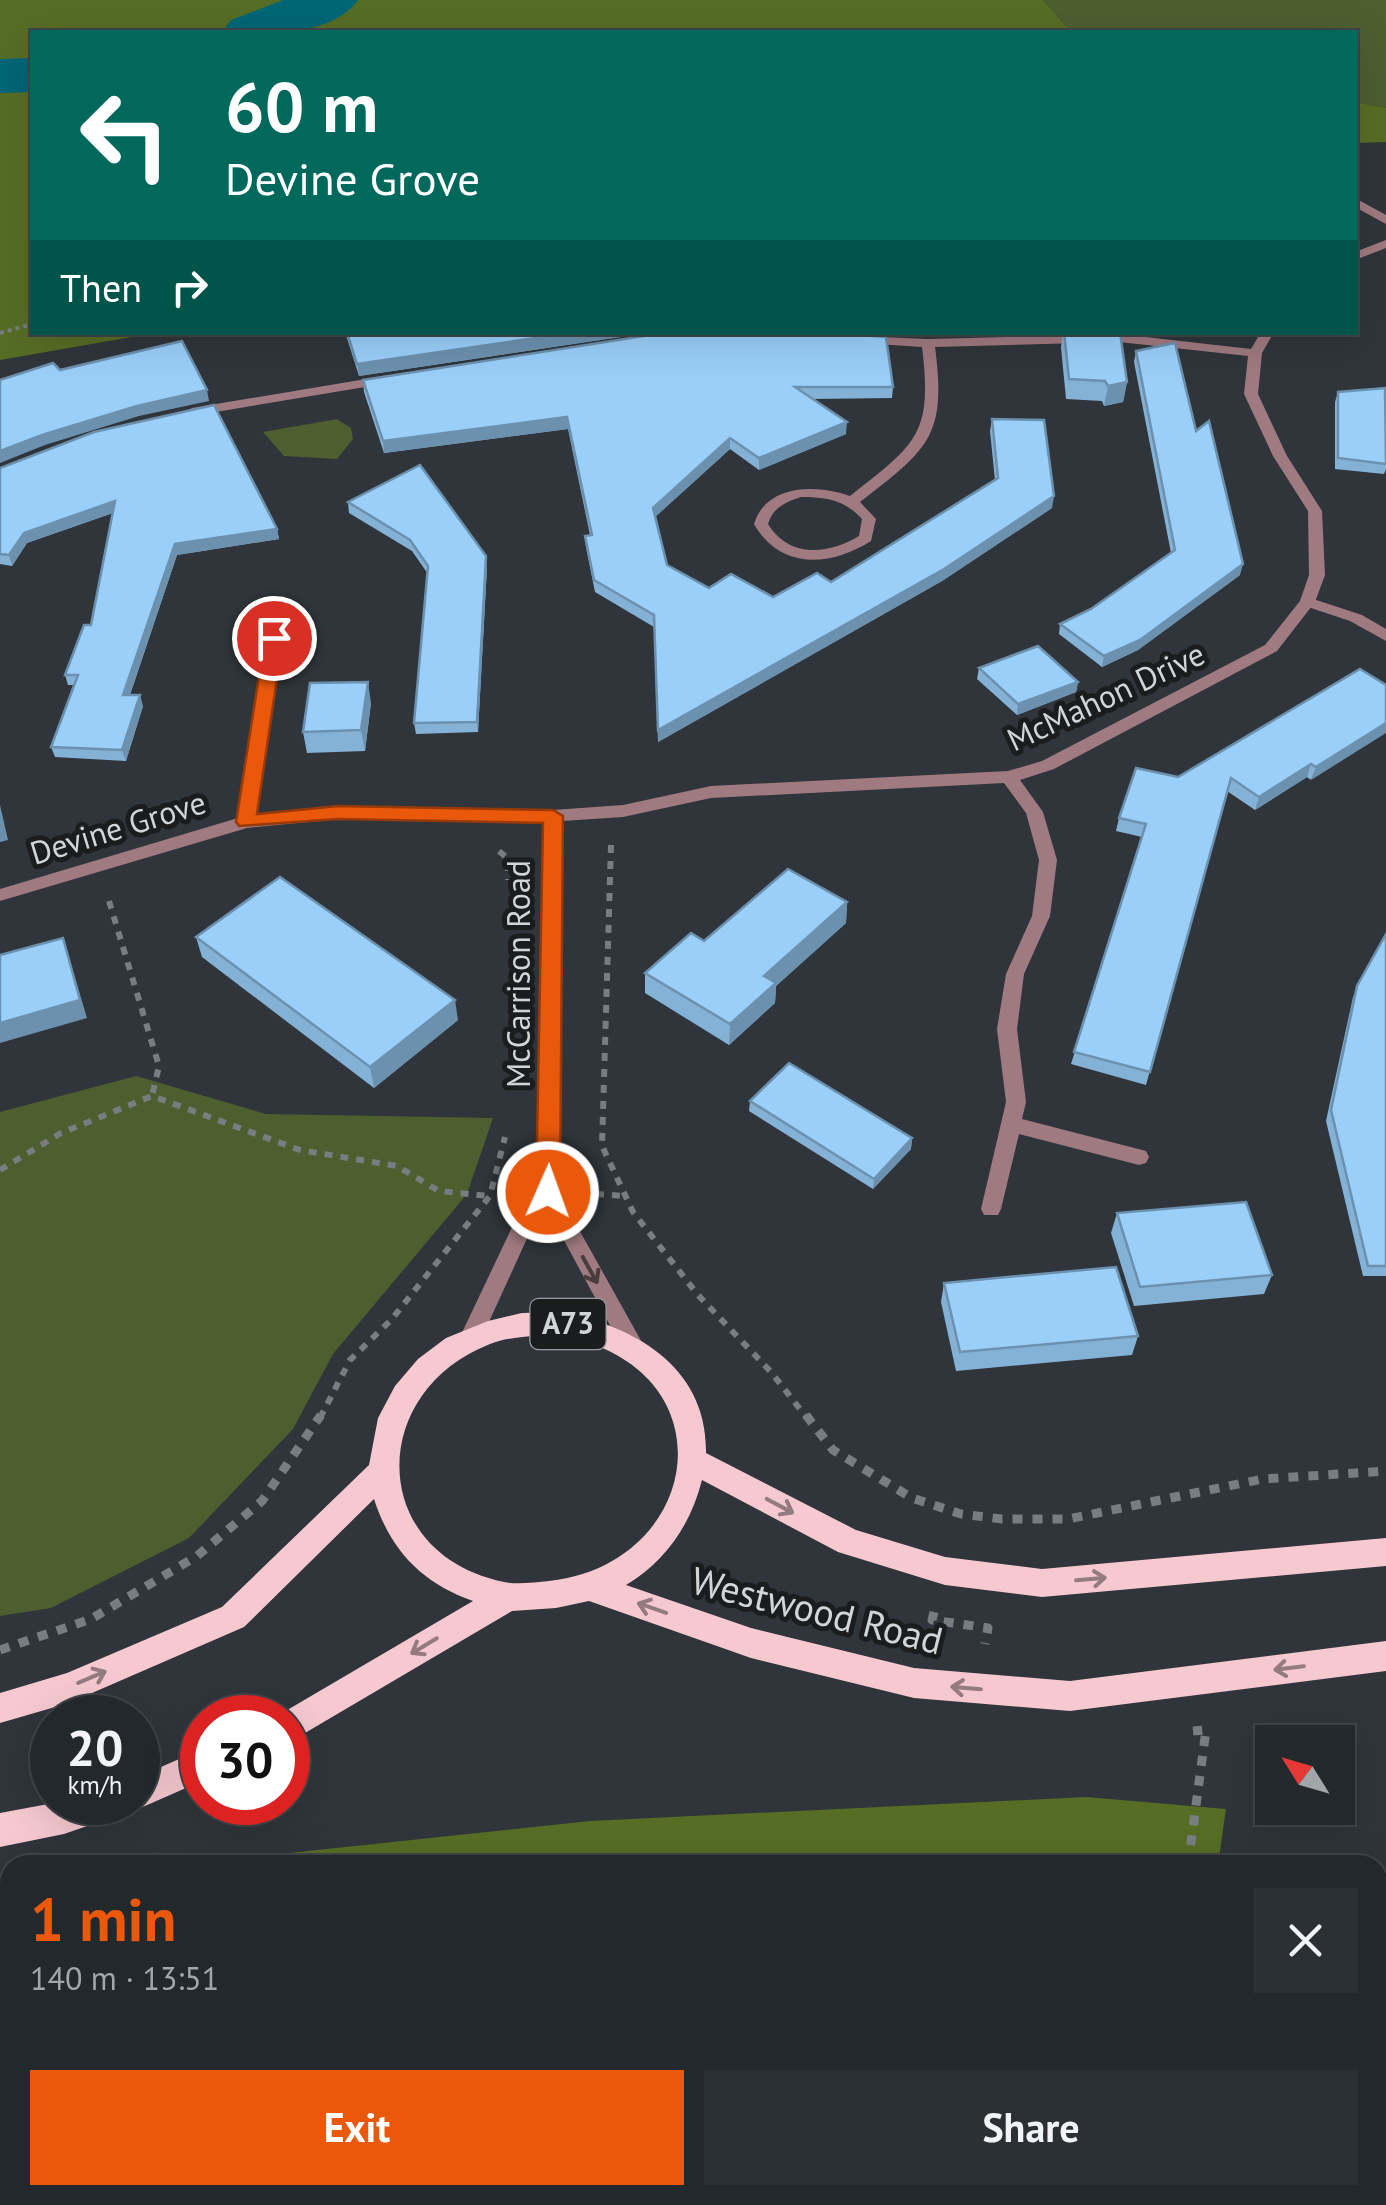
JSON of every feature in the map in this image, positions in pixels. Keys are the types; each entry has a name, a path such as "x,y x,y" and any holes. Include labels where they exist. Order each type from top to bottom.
{"main road":[{"name":"A73","path":"555,1322 592,1328 633,1346 656,1364 678,1393 690,1425 694,1461 684,1500 663,1536 631,1566 590,1587 550,1597 508,1597 444,1574 419,1554 399,1530 387,1502 382,1472 387,1432 405,1394 434,1362 470,1339 511,1325 555,1322"},
{"name":"Westwood Road","path":"694,1461 848,1542 946,1571 1042,1583 1386,1552"},
{"path":"0,1708 68,1688 233,1617 382,1472"},
{"name":"Westwood Road","path":"590,1587 750,1642 914,1683 960,1687 1070,1696 1386,1656"},
{"name":"A73","path":"310,1713 508,1597"},
{"path":"0,1830 30,1824"}],"street":[{"path":"1358,204 1386,220"},
{"path":"1358,255 1386,244"},
{"path":"850,338 928,343 1118,338 1254,354 1266,335"},
{"path":"852,501 918,448 924,437 936,394 928,343"},
{"name":"McMahon Drive","path":"553,816 612,812 711,792 1008,777 1094,744 1271,648 1307,602 1316,574 1315,511 1280,456 1250,394 1254,354"},
{"path":"174,416 272,396 406,376"},
{"path":"818,493 852,501 869,519 870,528 866,538 840,552 823,555 788,550 774,544 761,524 771,504 800,494 818,493"},
{"path":"246,822 280,602"},
{"path":"1307,602 1356,618 1386,636"},
{"path":"991,1209 1016,1102 1006,1029 1015,974 1041,916 1048,860 1034,812 1008,777"},
{"name":"Devine Grove","path":"0,895 246,822 338,813 553,816"},
{"name":"McCarrison Road","path":"553,816 548,1192 633,1346"},
{"path":"1010,1124 1139,1158"},
{"path":"470,1339 522,1226 548,1192"}],"path":[{"path":"0,333 30,325"},
{"path":"612,812 602,1146 632,1212 698,1295 771,1372 832,1450 912,1498 960,1514 1002,1520 1068,1519 1263,1480 1386,1471"},
{"path":"466,815 464,835 483,837 508,859 508,896"},
{"path":"97,864 159,1066 152,1096"},
{"path":"0,1170 60,1133 152,1096 300,1150 397,1166 439,1191 490,1196"},
{"path":"0,1650 91,1618 197,1556 262,1502 314,1429 350,1360 391,1320 490,1196 505,1121"}],"green space":[{"path":"0,0 1043,0 1069,30 30,30 30,335 144,335 0,360"},
{"path":"1043,0 1386,0 1386,108 1358,103 1358,30 1069,30"},
{"path":"1358,103 1386,108 1386,142 1358,143"},
{"path":"337,419 351,428 353,439 337,459 284,456 263,432"},
{"path":"136,1076 266,1114 493,1118 467,1194 333,1354 293,1429 189,1538 51,1608 0,1616 0,1112"},
{"path":"1086,1797 1226,1809 1219,1855 271,1855 590,1821"}],"building":[{"path":"348,335 555,335 357,364"},
{"path":"650,335 886,337 893,387 795,387 847,422 759,458 730,438 653,508 667,565 709,588 731,574 773,597 817,573 831,582 998,478 992,419 1044,420 1054,496 944,569 658,730 654,615 594,580 585,536 592,535 567,417 383,441 363,380"},
{"path":"1064,335 1120,335 1127,382 1108,386 1105,381 1069,379"},
{"path":"182,341 207,390 137,406 0,451 0,380 53,363 60,370"},
{"path":"1175,343 1196,431 1209,421 1243,564 1140,640 1104,656 1060,624 1091,609 1175,550 1136,351"},
{"path":"1385,388 1386,464 1338,458 1338,392"},
{"path":"214,405 277,529 175,544 123,695 140,695 122,750 51,747 78,675 65,675 84,625 91,625 115,501 24,533 9,555 0,554 0,468 94,432"},
{"path":"420,465 486,556 477,722 414,723 428,566 410,540 348,502"},
{"path":"1038,646 1078,682 1018,704 979,668"},
{"path":"1360,669 1386,685 1386,723 1259,797 1231,778 1150,1072 1074,1052 1146,824 1119,818 1136,768 1178,777"},
{"path":"368,682 361,730 303,732 310,683"},
{"path":"788,869 847,902 764,976 776,983 730,1024 645,973 691,933 704,941"},
{"path":"280,877 455,1000 370,1067 196,937"},
{"path":"1386,934 1386,1266 1368,1266 1331,1110 1357,986"},
{"path":"63,938 80,1000 0,1023 0,955"},
{"path":"789,1063 912,1138 874,1179 750,1101"},
{"path":"1246,1202 1272,1275 1140,1287 1117,1213"},
{"path":"1116,1267 1138,1336 960,1352 944,1283"}],"waterway":[{"path":"255,30 331,0"},
{"path":"0,76 30,75"}],"route":[{"path":"274,638 246,822 338,813 553,816 548,1192"}]}
